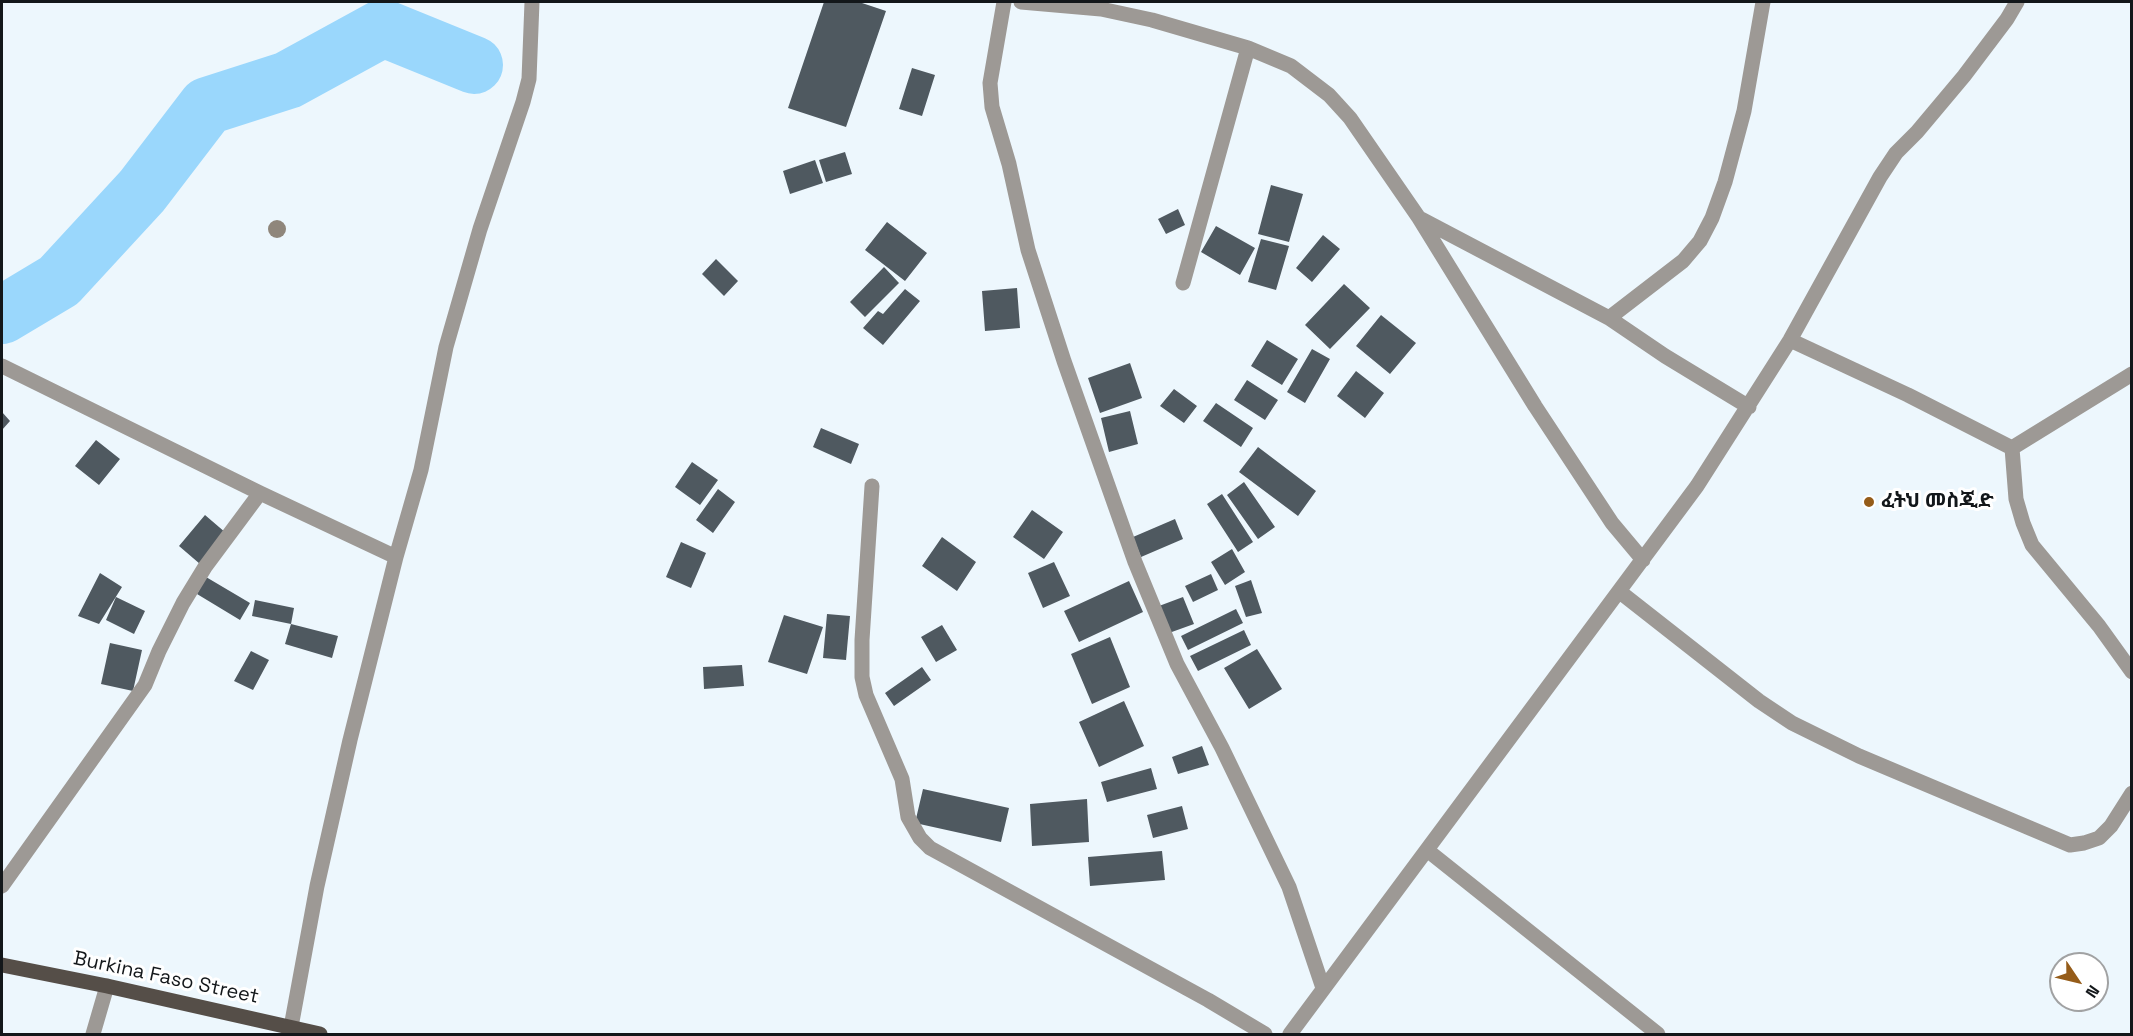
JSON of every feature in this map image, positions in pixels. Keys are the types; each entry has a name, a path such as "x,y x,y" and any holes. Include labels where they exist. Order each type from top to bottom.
{"main road":[{"name":"Burkina Faso Street","path":"2,965 108,986 320,1035"}],"street":[{"path":"291,1027 317,886 364,684 421,470 452,326 480,229 529,79 532,2"},
{"path":"1004,2 990,83 992,107 1009,164 1028,250 1064,361 1135,562 1177,664 1222,748 1289,887 1323,988"},
{"path":"1021,2 1101,9 1152,20 1248,48 1291,66 1329,95 1350,118 1419,218 1612,523 1644,560"},
{"path":"1609,318 1683,261 1700,241 1712,218 1725,182 1744,111 1763,2"},
{"path":"1290,1035 1697,486 1790,340 1880,177 1896,153 1936,110 2007,19 2017,2"},
{"path":"1183,283 1248,48"},
{"path":"1419,218 1609,318 1665,356 1749,407"},
{"path":"1790,340 1908,395 2012,448"},
{"path":"2,366 260,494 396,557"},
{"path":"2012,448 2132,375"},
{"path":"2118,384 2132,393"},
{"path":"2012,448 2016,499 2032,544 2099,626 2132,672"},
{"path":"872,486 862,640 862,677 866,694 902,779 908,817 920,838 930,848 1208,1000 1264,1035"},
{"path":"2,886 145,685 183,603 205,567 260,494"},
{"path":"1620,592 1759,701 1792,723 1859,756 2070,845 2099,838 2112,826 2132,793"},
{"path":"1427,850 1658,1035"},
{"path":"93,1035 108,986"}],"building":[{"path":"824,2 859,2 886,11 846,127 788,108"},
{"path":"912,68 935,75 922,116 899,109"},
{"path":"845,152 852,174 826,182 819,160"},
{"path":"815,160 823,183 790,194 783,171"},
{"path":"1271,185 1303,194 1289,242 1258,234"},
{"path":"1178,209 1185,225 1166,234 1158,219"},
{"path":"887,222 927,253 905,281 865,250"},
{"path":"1216,226 1255,248 1240,275 1201,252"},
{"path":"1323,235 1340,249 1312,282 1296,268"},
{"path":"1261,239 1289,246 1276,290 1248,282"},
{"path":"716,259 738,281 724,296 702,274"},
{"path":"884,267 899,283 865,317 850,302"},
{"path":"1344,284 1370,308 1330,349 1305,325"},
{"path":"1017,288 1020,328 985,331 982,291"},
{"path":"905,289 920,301 883,345 863,328 878,311 883,314"},
{"path":"1381,315 1416,343 1390,374 1356,346"},
{"path":"1267,340 1298,359 1282,385 1251,366"},
{"path":"1312,349 1330,359 1305,403 1287,392"},
{"path":"1130,363 1142,398 1100,413 1088,378"},
{"path":"1356,371 1384,393 1365,418 1337,396"},
{"path":"1247,380 1278,400 1265,420 1234,400"},
{"path":"1174,389 1197,406 1184,423 1160,406"},
{"path":"1216,403 1253,428 1241,447 1203,421"},
{"path":"1130,411 1138,444 1109,452 1101,418"},
{"path":"2,412 10,421 2,430"},
{"path":"821,428 859,444 851,464 813,447"},
{"path":"96,440 120,459 99,485 75,466"},
{"path":"1258,447 1316,491 1298,516 1239,472"},
{"path":"692,462 718,480 700,505 675,487"},
{"path":"1244,482 1275,527 1258,539 1227,495"},
{"path":"718,489 735,502 713,533 696,520"},
{"path":"1222,494 1253,542 1238,552 1207,504"},
{"path":"1032,510 1063,532 1044,559 1013,537"},
{"path":"205,515 226,533 200,564 179,546"},
{"path":"1175,519 1183,539 1141,557 1133,537"},
{"path":"942,537 976,562 957,591 922,566"},
{"path":"681,542 706,553 691,588 666,577"},
{"path":"1232,549 1245,572 1225,585 1211,562"},
{"path":"1054,562 1070,596 1043,608 1028,573"},
{"path":"100,573 122,587 99,624 78,616"},
{"path":"1211,574 1218,590 1193,602 1185,586"},
{"path":"206,577 250,603 240,620 197,594"},
{"path":"1251,580 1262,613 1246,617 1235,586"},
{"path":"1129,581 1143,612 1079,642 1064,611"},
{"path":"116,597 145,611 134,634 106,620"},
{"path":"1183,597 1194,624 1169,633 1159,606"},
{"path":"255,600 294,608 291,624 252,616"},
{"path":"1236,609 1243,623 1188,650 1181,636"},
{"path":"827,614 850,616 846,660 823,658"},
{"path":"784,615 823,627 807,674 768,662"},
{"path":"291,624 338,636 332,658 285,644"},
{"path":"942,625 957,650 936,662 921,637"},
{"path":"1244,630 1251,645 1198,671 1190,656"},
{"path":"1110,637 1130,687 1092,704 1071,654"},
{"path":"110,643 142,650 133,691 101,684"},
{"path":"1257,649 1282,689 1249,709 1224,668"},
{"path":"251,651 269,660 253,690 234,681"},
{"path":"742,665 744,686 704,689 703,667"},
{"path":"922,667 931,680 894,706 885,693"},
{"path":"1124,701 1144,746 1099,767 1079,722"},
{"path":"1202,746 1209,765 1178,774 1172,757"},
{"path":"1151,768 1157,789 1107,802 1101,782"},
{"path":"923,789 1009,808 1001,842 915,823"},
{"path":"1087,799 1089,842 1032,846 1030,804"},
{"path":"1182,806 1188,829 1153,838 1147,815"},
{"path":"1162,851 1165,880 1090,886 1088,857"}],"waterway":[{"path":"2,315 59,281 142,191 207,106 288,80 383,28 474,65"}],"place":[{"name":"ፈትህ መስጂድ","path":"1869,502"}]}
